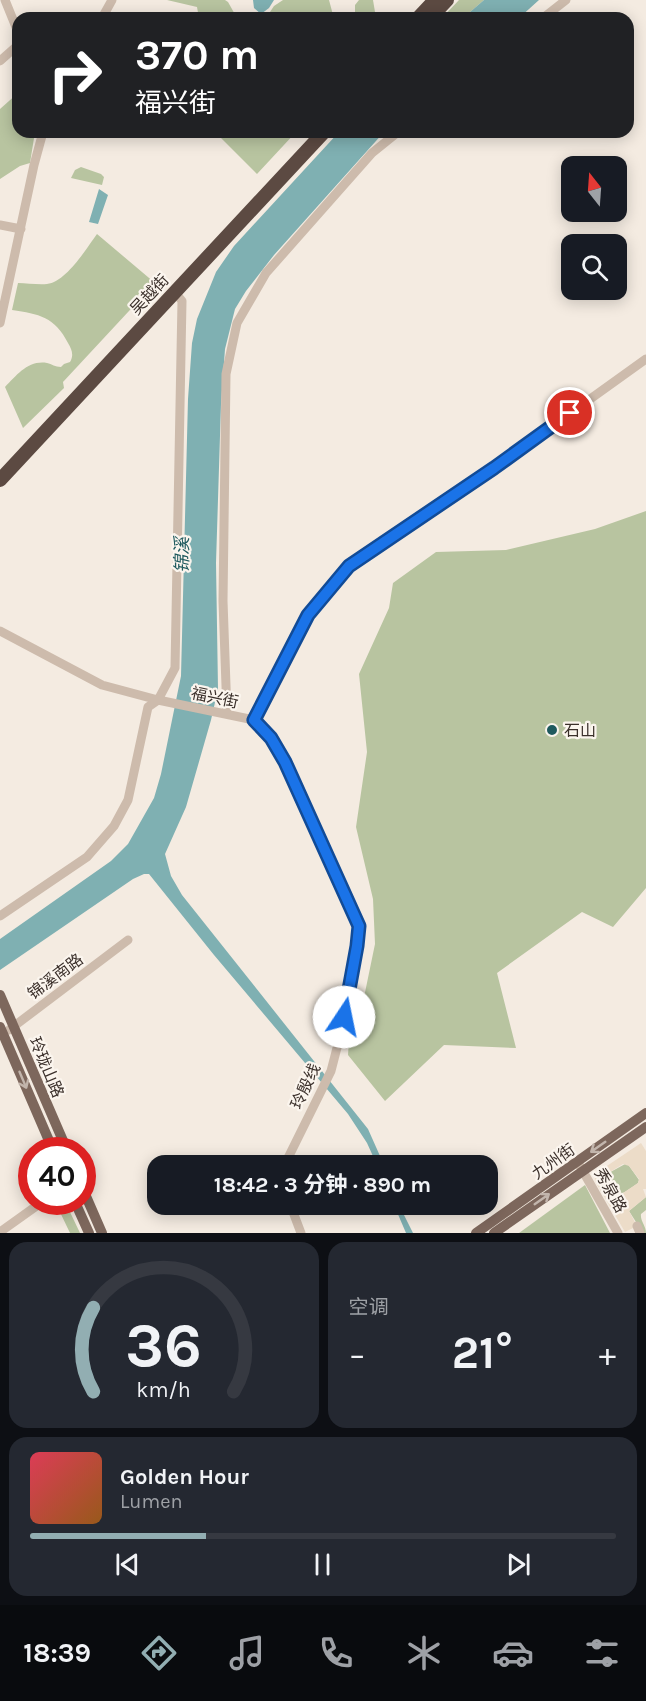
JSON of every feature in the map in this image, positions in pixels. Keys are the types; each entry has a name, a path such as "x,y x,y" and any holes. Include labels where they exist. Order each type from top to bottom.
{"highway":[{"path":"424,12 435,0"},
{"path":"436,12 447,0"},
{"name":"吴越街","path":"0,467 306,138"},
{"name":"吴越街","path":"0,480 318,138"}],"main road":[{"name":"玲珑山路","path":"0,995 61,1137"},
{"name":"玲珑山路","path":"1,1033 47,1137"},
{"name":"九州街","path":"494,1233 646,1113"},
{"name":"九州街","path":"477,1233 580,1166 646,1127"},
{"path":"80,1215 88,1233"},
{"path":"94,1215 102,1233"}],"street":[{"path":"5,0 12,17"},
{"path":"551,12 566,0"},
{"path":"0,61 12,50"},
{"path":"0,323 41,138"},
{"path":"227,714 223,601 226,374 237,323 266,273 372,153 391,138"},
{"path":"0,225 21,229"},
{"path":"0,916 87,857 114,826 128,800 148,707 158,700 175,668 182,301 174,291"},
{"name":"福兴街","path":"0,631 102,685 158,700 254,720 308,615 349,566 494,468 646,358"},
{"name":"玲殷线","path":"254,720 271,738 285,762 359,926 339,1040 331,1071 290,1155"},
{"name":"锦溪南路","path":"1,1033 14,1027 128,940"},
{"name":"秀泉路","path":"580,1166 618,1233"},
{"path":"0,1232 24,1215"},
{"path":"295,1215 302,1233"}],"green space":[{"path":"167,0 225,0 234,12 198,12 197,7"},
{"path":"283,0 329,0 332,12 270,12"},
{"path":"359,0 373,0 375,12 355,12 355,5"},
{"path":"459,0 484,0 470,12 448,12"},
{"path":"12,98 12,138 34,138 30,163 20,166 0,179 0,109"},
{"path":"221,138 290,138 257,174"},
{"path":"81,167 101,174 104,177 102,185 71,178 75,170"},
{"path":"97,234 155,283 63,382 64,388 23,428 5,387 29,366 47,363 61,367 70,362 72,355 71,348 63,334 52,322 38,315 12,310 18,283 47,284 54,282 75,264"},
{"path":"646,511 646,888 613,927 582,912 497,973 516,1048 444,1045 385,1101 348,1055 350,1025 362,1007 375,944 373,899 356,827 367,752 359,674 389,608 393,583 436,552 506,550 595,529"},
{"path":"627,1163 639,1180 638,1183 623,1193 616,1194 607,1186 605,1175"},
{"path":"585,1185 610,1233 519,1233"},
{"path":"646,1197 646,1210 641,1214 646,1233 643,1233 629,1211"},
{"path":"61,1215 71,1215 80,1233 70,1233"}],"shaded area":[{"path":"641,1143 646,1151 646,1189 643,1189 646,1197 629,1211 637,1226 625,1232 595,1181 595,1174","holes":["623,1164 629,1166 639,1179 638,1183 620,1195 614,1194 604,1181 605,1175"]}],"water":[{"path":"253,0 274,0 264,12 259,12 254,8"},
{"path":"484,0 539,0 526,12 470,12"},
{"path":"333,138 379,138 274,255 235,309 225,349 221,404 216,563 218,689 186,807 165,854 171,876 182,895 368,1129 380,1155 372,1155 348,1114 149,874 133,879 0,970 0,939 111,861 128,844 154,798 181,676 188,399 192,343 197,319 216,272 234,246"},
{"path":"99,189 108,195 98,224 89,222"},
{"path":"398,1215 404,1215 413,1233 406,1233"}],"place":[{"name":"石山","path":"552,730"}],"route":[{"path":"344,1017 359,926 285,762 271,738 254,720 308,615 349,566 494,468 570,413"}],"water label":[{"name":"锦溪","path":"182,555"}]}
